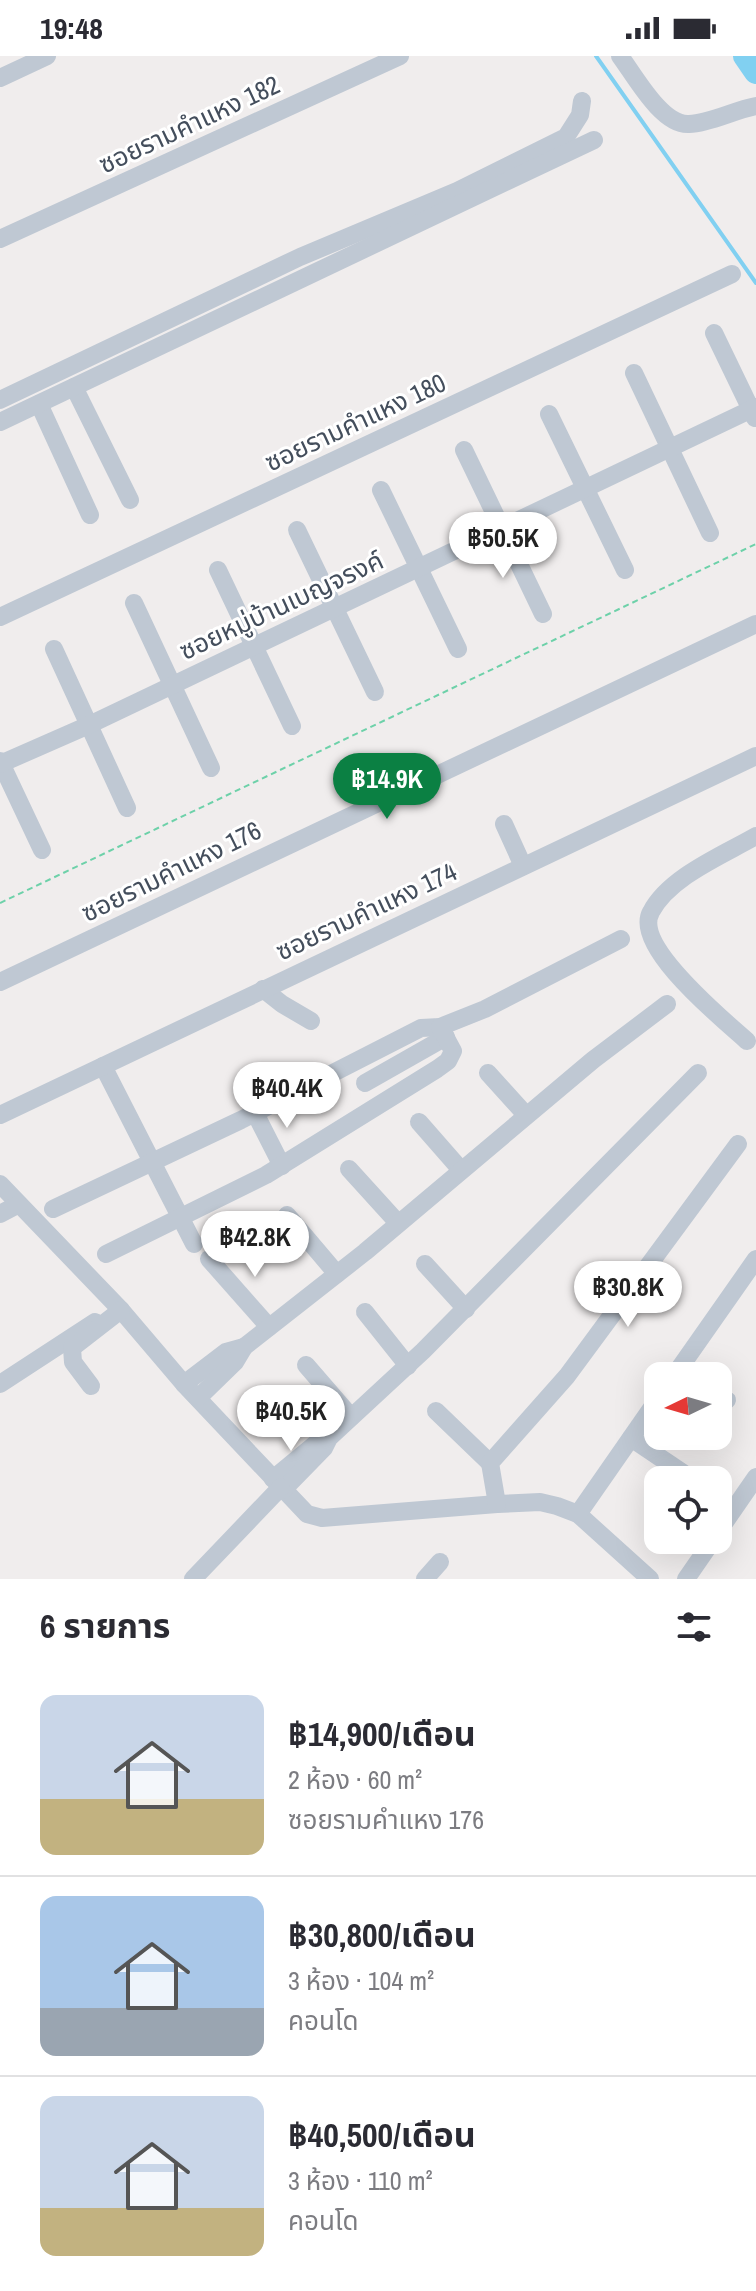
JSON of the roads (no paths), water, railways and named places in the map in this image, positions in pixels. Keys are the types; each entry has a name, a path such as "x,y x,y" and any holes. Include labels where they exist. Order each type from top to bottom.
{"street":[{"path":"0,78 47,56"},
{"name":"ซอยรามคำแหง 182","path":"0,239 400,56"},
{"path":"620,56 664,115 676,123 691,124 750,107"},
{"path":"0,400 300,257 457,191 566,137 580,115 582,101"},
{"path":"0,422 594,140"},
{"name":"ซอยรามคำแหง 180","path":"0,617 732,274"},
{"path":"714,333 754,413"},
{"path":"634,373 710,533"},
{"path":"74,387 130,500"},
{"path":"39,404 90,515"},
{"name":"ซอยหมู่บ้านเบญจรงค์","path":"0,763 89,725 335,606 670,449 754,413"},
{"path":"549,414 625,570"},
{"path":"464,450 543,614"},
{"path":"381,490 458,649"},
{"path":"297,530 375,692"},
{"path":"218,570 292,726"},
{"path":"134,603 211,768"},
{"name":"ซอยรามคำแหง 176","path":"0,982 756,624"},
{"path":"54,649 127,808"},
{"name":"ซอยรามคำแหง 174","path":"0,1115 755,758"},
{"path":"0,763 42,850"},
{"path":"504,824 523,866"},
{"path":"747,1041 679,978 651,936 647,921 664,895 688,874 756,836"},
{"path":"365,1083 443,1032 621,939"},
{"path":"263,989 311,1021"},
{"path":"198,1398 235,1362 244,1347 337,1274 526,1115 667,1004"},
{"path":"53,1209 255,1113 421,1028 443,1032"},
{"path":"106,1254 282,1166 448,1061 453,1051 443,1032"},
{"path":"103,1066 194,1244"},
{"path":"488,1073 526,1115"},
{"path":"193,1579 279,1485 324,1448 329,1438 466,1309 698,1073"},
{"path":"255,1113 282,1166"},
{"path":"419,1122 461,1170"},
{"path":"490,1463 567,1376 738,1144"},
{"path":"349,1169 398,1223"},
{"path":"0,1184 121,1310 184,1384 307,1514 322,1518 540,1502 578,1514 650,1579"},
{"path":"0,1214 19,1204"},
{"path":"287,1215 337,1274"},
{"path":"209,1259 269,1327"},
{"path":"689,1362 756,1259"},
{"path":"425,1264 466,1309"},
{"path":"0,1396 72,1348 121,1310"},
{"path":"365,1312 408,1366"},
{"path":"0,1384 95,1322"},
{"path":"184,1384 226,1352 244,1347"},
{"path":"72,1348 73,1362 91,1386"},
{"path":"306,1365 351,1417"},
{"path":"436,1411 490,1463 497,1504"},
{"path":"578,1514 644,1419"},
{"path":"631,1438 673,1466"},
{"path":"732,1519 748,1505 756,1477"},
{"path":"686,1579 703,1554"},
{"path":"425,1579 440,1562"}],"waterway":[{"path":"596,56 756,283"},
{"path":"745,56 756,72"}]}
